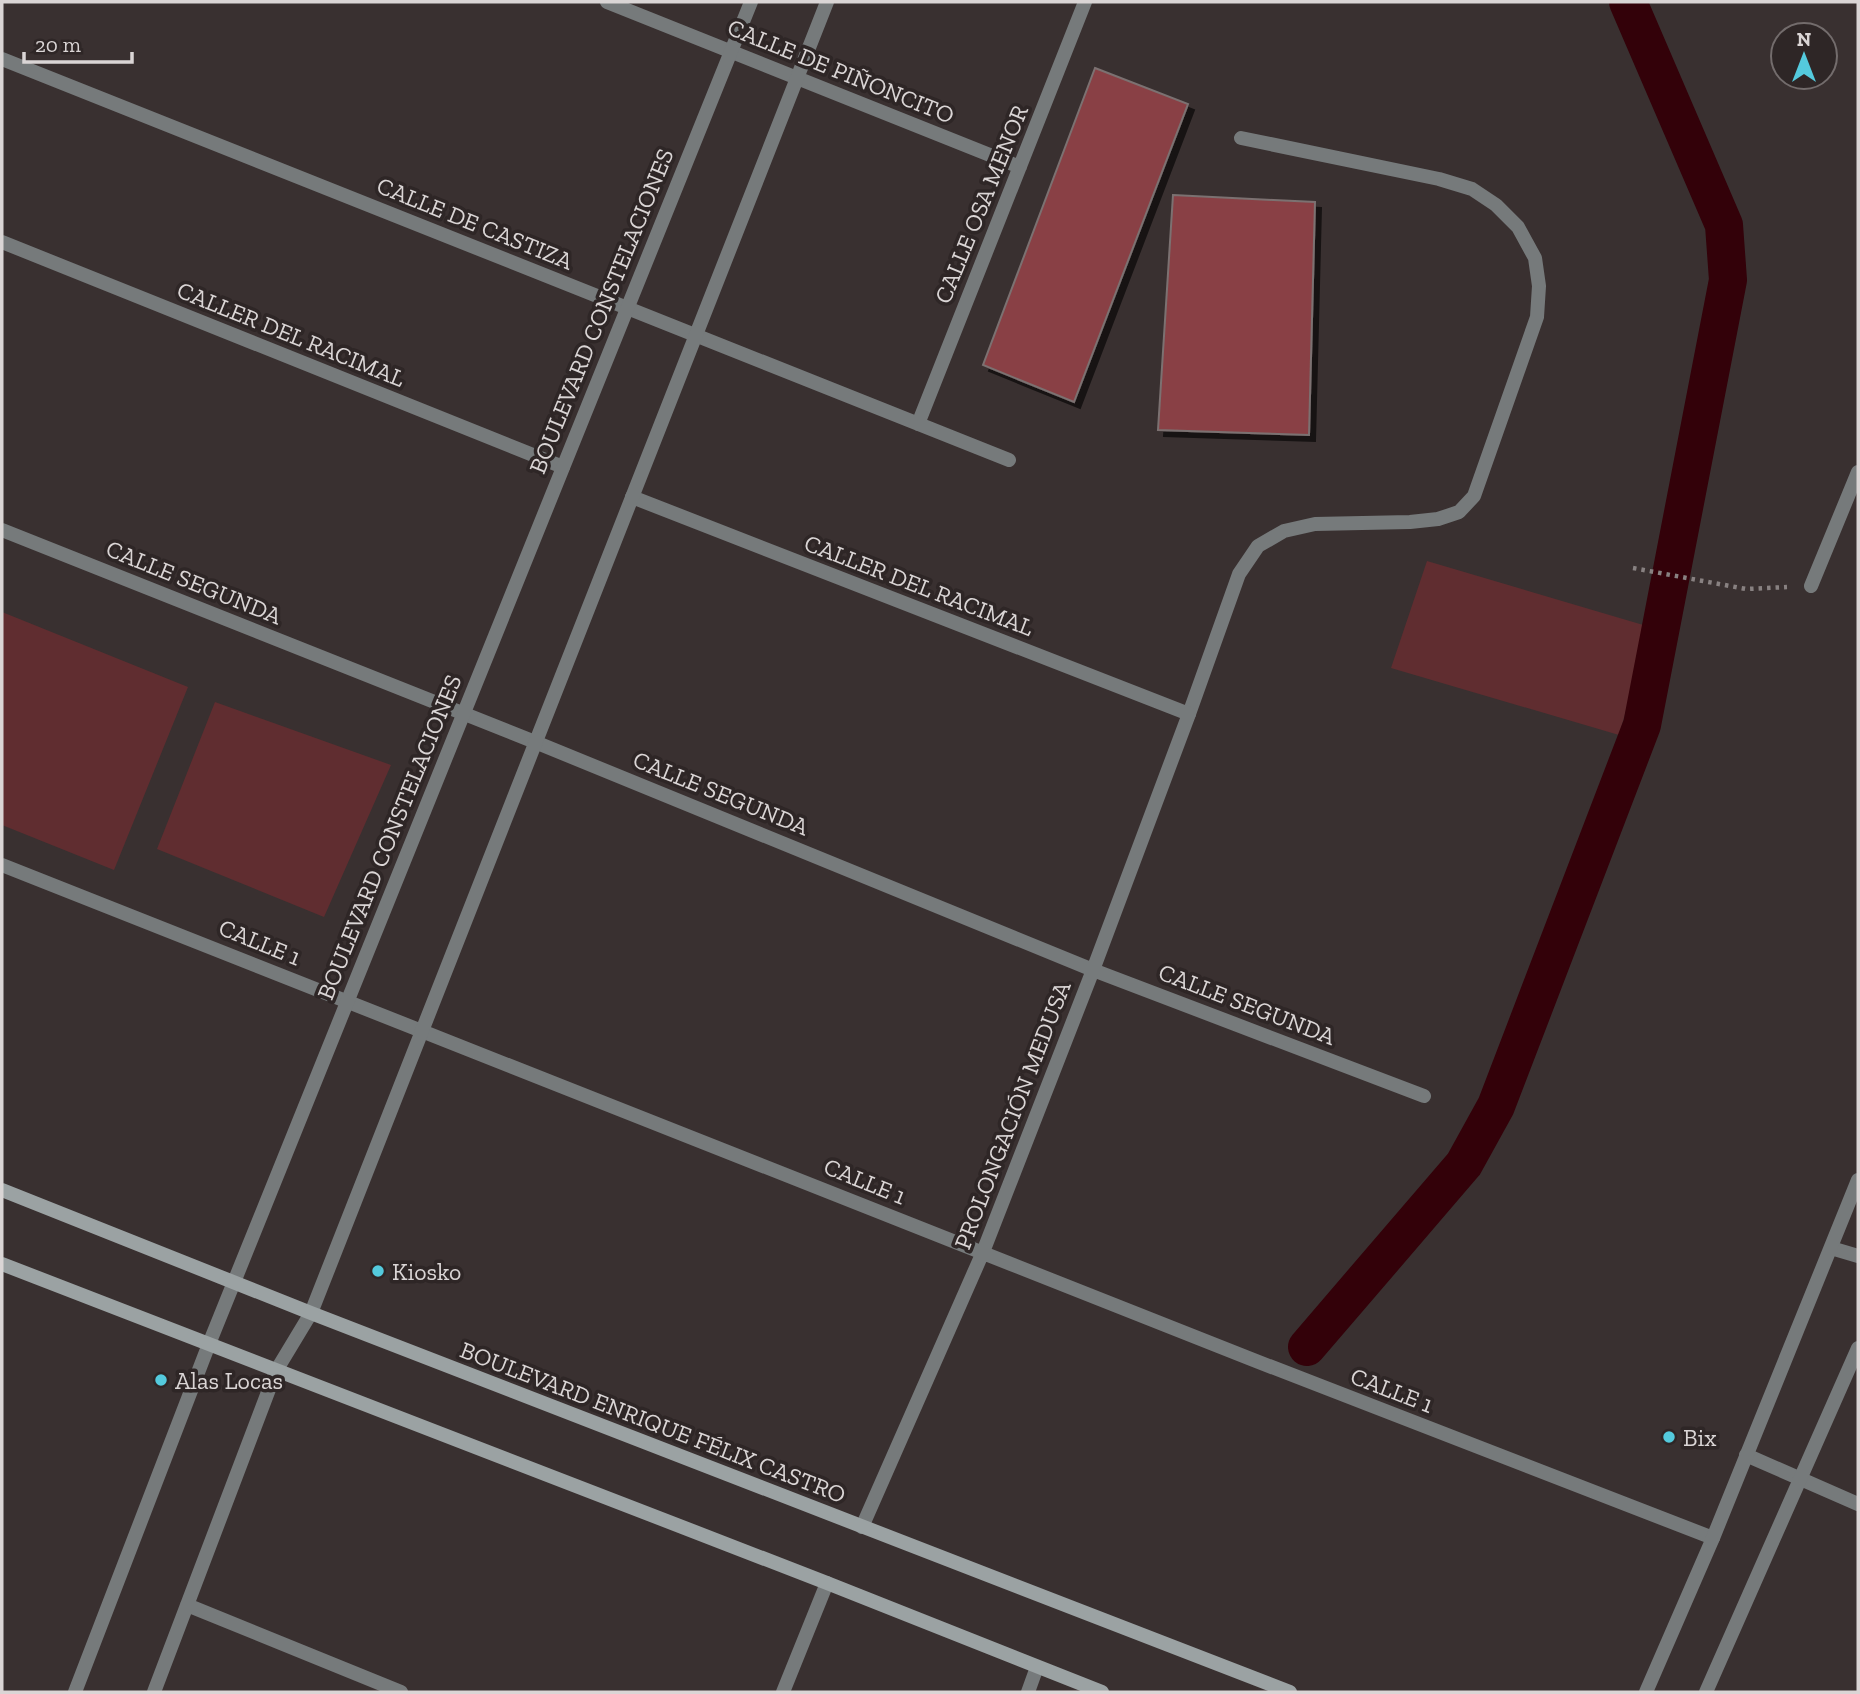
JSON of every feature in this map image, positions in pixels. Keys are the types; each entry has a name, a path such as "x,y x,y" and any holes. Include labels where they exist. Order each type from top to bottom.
{"main road":[{"name":"BOULEVARD ENRIQUE FÉLIX CASTRO","path":"2,1190 311,1313 1290,1692"},
{"path":"2,1264 1102,1692"}],"street":[{"name":"CALLE DE PIÑONCITO","path":"607,2 1020,167"},
{"name":"BOULEVARD CONSTELACIONES","path":"75,1692 234,1282 751,2"},
{"path":"154,1692 276,1371 311,1313 827,2"},
{"name":"CALLE OSA MENOR","path":"918,424 1085,2"},
{"name":"CALLE DE CASTIZA","path":"2,59 1009,460"},
{"name":"PROLONGACIÓN MEDUSA","path":"862,1527 983,1252 1093,970 1239,574 1258,546 1284,531 1315,524 1438,519 1459,512 1474,496 1537,317 1539,286 1535,258 1518,227 1496,205 1472,189 1438,178 1241,138"},
{"name":"CALLER DEL RACIMAL","path":"2,242 563,467"},
{"path":"1811,586 1858,472"},
{"name":"CALLER DEL RACIMAL","path":"632,497 1189,714"},
{"name":"CALLE SEGUNDA","path":"2,530 536,742 1093,970 1424,1096"},
{"name":"CALLE 1","path":"2,864 1264,1364 1713,1538"},
{"path":"1646,1692 1713,1538 1858,1180"},
{"path":"1831,1248 1858,1256"},
{"path":"1706,1692 1858,1348"},
{"path":"1746,1455 1858,1504"},
{"path":"783,1692 827,1583"},
{"path":"187,1605 401,1692"},
{"path":"1028,1692 1037,1667"}],"path":[{"path":"1633,568 1746,589 1811,586"}],"shaded area":[{"path":"1427,561 1650,627 1619,735 1391,668"},
{"path":"2,612 188,687 114,870 2,825"},
{"path":"215,702 391,765 324,917 157,849"}],"building":[{"path":"1095,68 1188,104 1074,402 983,365"},
{"path":"1173,195 1315,202 1309,435 1158,430"}],"waterway":[{"path":"1307,1347 1464,1164 1496,1106 1642,725 1728,280 1724,225 1628,2"}],"place":[{"name":"Kiosko","path":"378,1271"},
{"name":"Alas Locas","path":"161,1380"},
{"name":"Bix","path":"1669,1437"}]}
